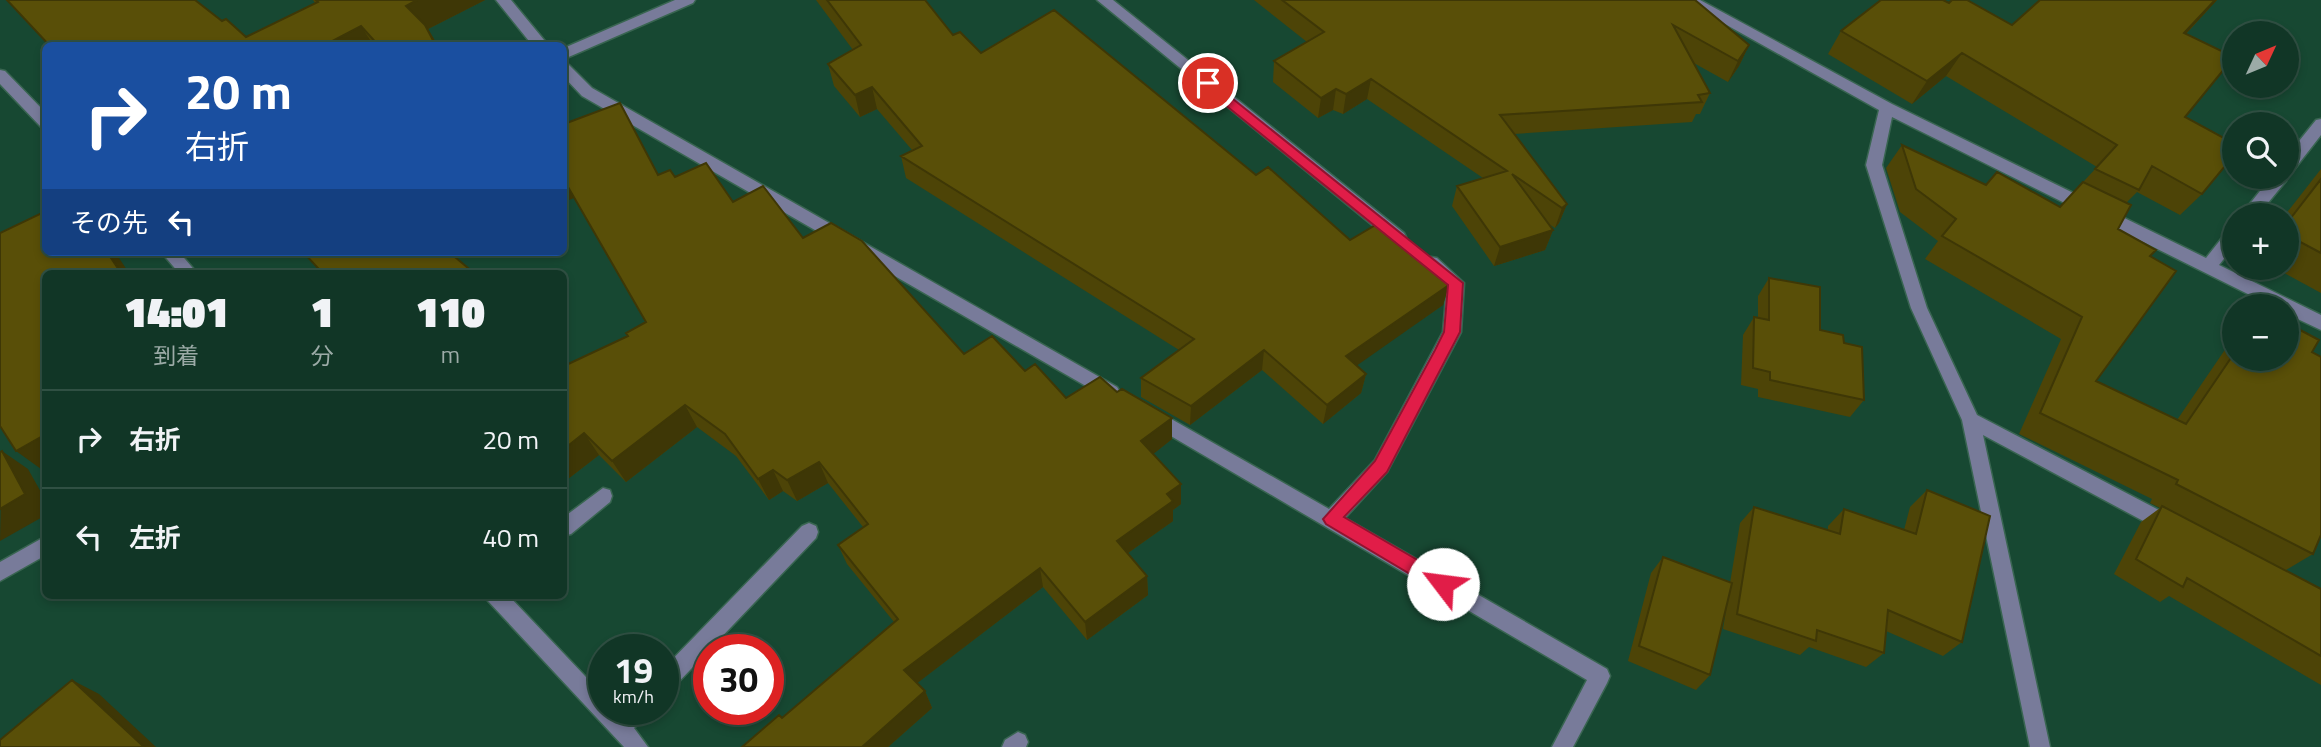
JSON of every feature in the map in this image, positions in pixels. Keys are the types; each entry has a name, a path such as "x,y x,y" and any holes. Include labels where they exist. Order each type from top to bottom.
{"street":[{"path":"503,0 539,42"},
{"path":"567,53 688,0"},
{"path":"1104,0 1456,283 1452,332 1381,467 1332,519"},
{"path":"1689,0 1886,108 2321,323"},
{"path":"567,72 587,92 1332,519 1600,676 1562,747"},
{"path":"0,75 42,119"},
{"path":"1886,108 1874,165 1919,308 1971,420 2040,747"},
{"path":"2299,152 2321,124"},
{"path":"2259,203 2270,189"},
{"path":"2209,266 2222,250"},
{"path":"173,256 186,270"},
{"path":"1971,420 2188,535"},
{"path":"567,526 603,496"},
{"path":"679,667 809,532"},
{"path":"0,572 42,546"},
{"path":"499,599 638,747"},
{"path":"620,728 623,725"}],"building":[{"path":"7,0 195,0 222,21 226,19 246,37 318,2 316,0 417,0 406,6 425,25 434,42 375,42 361,26 331,42 46,42"},
{"path":"827,0 925,0 953,35 960,32 981,53 1054,10 1256,175 1268,167 1350,240 1384,220 1449,278 1449,285 1346,356 1366,374 1327,405 1264,350 1191,406 1141,378 1194,339 901,156 922,146 872,87 855,95 828,64 861,45"},
{"path":"1282,0 1695,0 1749,45 1738,61 1673,25 1710,93 1698,95 1702,102 1500,115 1567,204 1562,208 1512,174 1553,230 1500,247 1457,186 1507,171 1371,79 1346,94 1336,89 1321,98 1274,61 1324,32"},
{"path":"1881,0 1943,0 1949,3 1952,0 1967,0 2012,25 2040,0 2215,0 2184,33 2222,51 2222,72 2185,117 2222,137 2222,170 2202,194 2152,166 2139,190 2095,169 2117,145 1962,53 1927,81 1841,31"},
{"path":"620,103 658,175 670,170 675,177 706,163 733,202 763,186 803,238 831,223 862,241 964,354 992,336 1025,371 1035,364 1066,398 1100,377 1117,392 1122,389 1172,418 1141,441 1181,484 1167,494 1173,501 1117,541 1147,576 1085,622 1040,568 904,670 925,691 862,747 742,747 767,725 784,725 784,716 898,619 838,545 868,524 819,462 787,480 773,470 758,479 725,434 685,405 612,461 584,433 567,447 567,365 628,336 626,333 646,322 567,185 567,123"},
{"path":"1902,145 1986,185 1997,172 2060,207 2083,182 2131,205 2118,229 2156,250 2150,256 2176,271 2096,381 2186,424 2222,371 2299,371 2299,329 2319,340 2312,352 2321,357 2321,535 2313,554 2176,484 2178,480 2040,413 2082,317 1942,236 1956,219 1916,189"},
{"path":"2321,179 2321,253 2299,241 2299,207"},
{"path":"42,213 42,256 110,256 119,270 42,270 42,436 16,451 0,426 0,233"},
{"path":"307,256 454,256 470,270 315,270 318,268"},
{"path":"1769,278 1820,287 1820,330 1843,335 1844,343 1862,347 1864,400 1770,380 1770,372 1753,368 1754,317 1769,320"},
{"path":"2,451 25,494 0,509 0,452"},
{"path":"1927,490 1990,516 1962,642 1888,610 1884,653 1817,630 1816,641 1737,614 1754,507 1840,534 1844,509 1916,534"},
{"path":"2162,506 2321,589 2321,656 2187,578 2183,587 2136,559"},
{"path":"1663,557 1732,583 1710,675 1639,646"},
{"path":"72,680 144,747 0,747 0,740"}],"route":[{"path":"1208,83 1456,283 1452,332 1381,467 1332,519 1443,584"}]}
